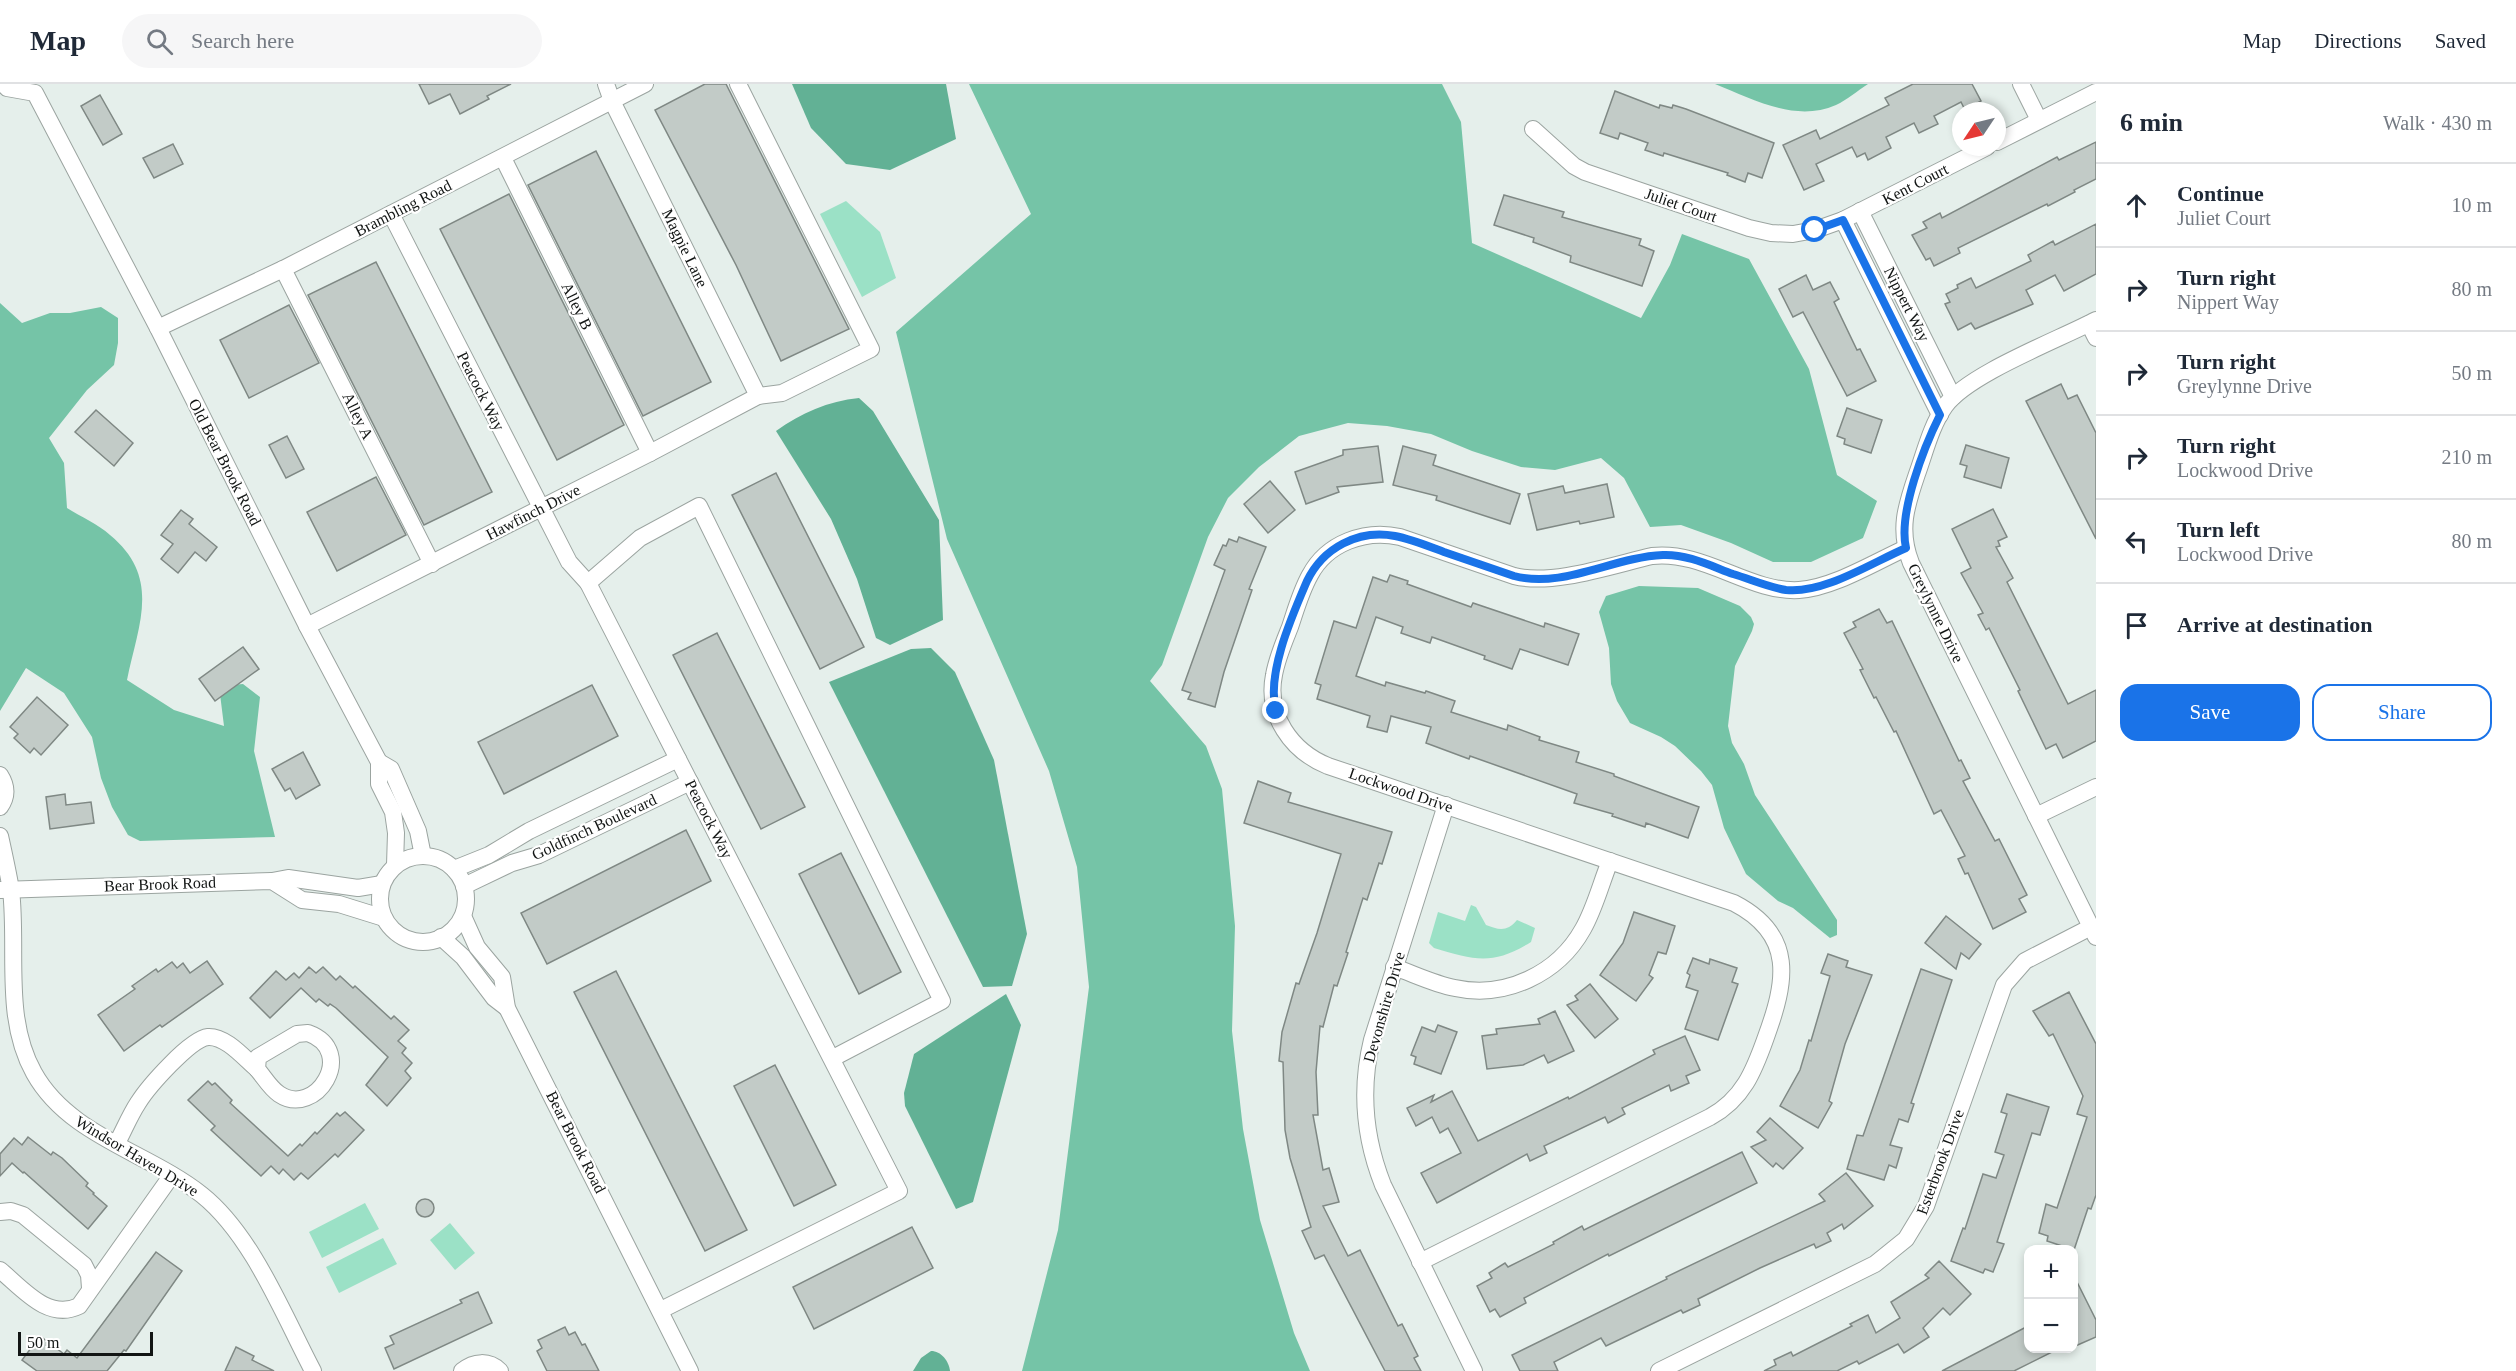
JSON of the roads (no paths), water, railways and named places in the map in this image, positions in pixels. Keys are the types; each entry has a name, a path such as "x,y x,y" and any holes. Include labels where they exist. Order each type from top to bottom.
{"street":[{"name":"Magpie Lane","path":"606,84 758,396"},
{"name":"Brambling Road","path":"158,328 283,269 645,84"},
{"path":"738,84 871,349 782,393 758,396"},
{"path":"2021,84 2039,120"},
{"name":"Old Bear Brook Road","path":"7,88 35,93 158,328 379,762 379,784 393,812 396,833 395,865"},
{"path":"2006,137 2096,92"},
{"name":"Juliet Court","path":"1533,129 1583,171 1749,228 1771,233 1793,234 1815,230 1843,220"},
{"name":"Kent Court","path":"1843,220 1969,156"},
{"name":"Alley B","path":"503,158 650,453"},
{"name":"Nippert Way","path":"1860,211 1953,397"},
{"name":"Peacock Way","path":"391,214 569,562 588,583 833,1058 899,1191 661,1310"},
{"name":"Nippert Way","path":"1843,220 1940,415"},
{"name":"Alley A","path":"283,269 432,564"},
{"name":"Greylynne Drive","path":"2094,327 1976,380 1953,397 1940,415 1905,510 1903,531 1906,548 2094,932"},
{"name":"Hawfinch Drive","path":"308,626 758,396"},
{"path":"588,583 640,537 699,506 942,1000 833,1058"},
{"name":"Lockwood Drive","path":"1420,1262 1715,1114 1738,1095 1754,1070 1778,1004 1782,983 1781,962 1771,935 1752,914 1734,903 1315,760 1293,742 1278,717 1273,690 1277,662 1310,575 1323,558 1339,545 1365,536 1394,535 1514,576 1536,579 1652,556 1677,556 1774,587 1795,590 1824,585 1906,548"},
{"name":"Goldfinch Boulevard","path":"454,869 489,855 529,831 678,759"},
{"path":"379,762 391,769 418,831 423,856"},
{"path":"0,775 6,789 0,807"},
{"name":"Goldfinch Boulevard","path":"464,886 512,863 539,855 690,782"},
{"path":"2036,816 2096,787"},
{"name":"Devonshire Drive","path":"1446,805 1368,1054 1365,1113 1370,1143 1380,1178 1474,1371"},
{"name":"Windsor Haven Drive","path":"0,836 5,890 7,996 23,1050 34,1073 46,1092 64,1111 82,1125 172,1175 201,1195 221,1213 240,1237 313,1371"},
{"path":"384,918 380,901 382,884 395,865 413,856 430,856 443,861 454,869 464,886"},
{"path":"1394,967 1444,986 1465,990 1497,989 1528,980 1555,963 1576,940 1587,921 1610,861"},
{"name":"Bear Brook Road","path":"5,890 272,881 288,878 358,888 382,884"},
{"path":"272,881 302,900 339,904 384,918 399,934 412,940 427,941 441,938 454,930 464,916"},
{"name":"Bear Brook Road","path":"464,886 466,899 464,916 477,947 502,978 507,1008 690,1371"},
{"name":"Esterbrook Drive","path":"1659,1371 1869,1268 1900,1245 1915,1227 1926,1206 2004,985 2025,961 2094,932"},
{"path":"441,938 463,957 494,998 507,1008"},
{"path":"117,1143 138,1102 197,1041 208,1037 218,1039 257,1069 277,1093 296,1098 309,1096 320,1089 327,1080 331,1068 330,1054 318,1037 308,1033 297,1034 258,1057 257,1069"},
{"path":"0,1270 47,1308 58,1312 69,1311 79,1306 172,1175"},
{"path":"0,1212 11,1211 23,1215 84,1265 89,1275 90,1288"},
{"path":"462,1371 472,1364 480,1363 493,1364 500,1371"}]}
